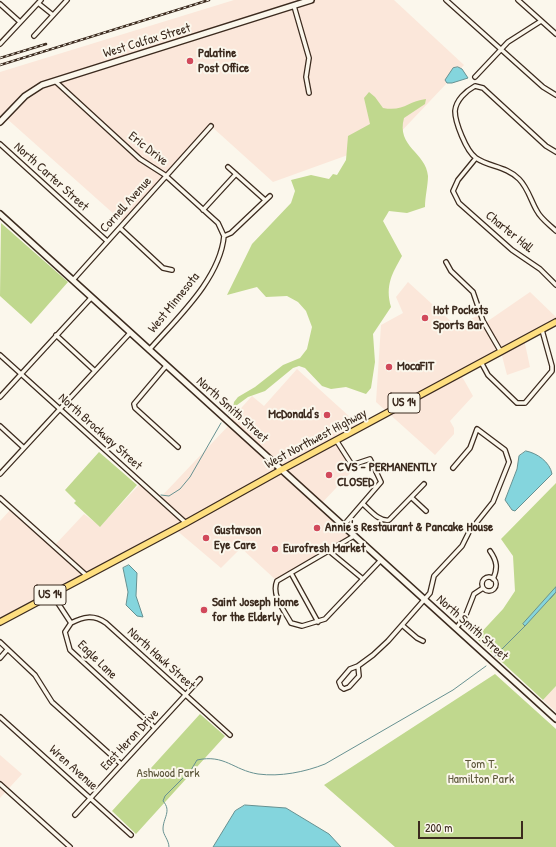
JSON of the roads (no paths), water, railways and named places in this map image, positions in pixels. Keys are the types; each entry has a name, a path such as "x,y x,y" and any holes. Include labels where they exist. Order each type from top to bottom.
{"main road":[{"name":"West Northwest Highway","path":"86,576 556,322"},
{"name":"US 14","path":"0,622 86,576"}],"street":[{"path":"34,36 67,0"},
{"name":"West Colfax Street","path":"0,122 24,96 42,86 311,0"},
{"path":"446,0 543,87 556,95"},
{"path":"518,0 556,34"},
{"path":"0,44 40,1 53,15"},
{"path":"0,4 20,22"},
{"path":"294,6 310,58 306,77 309,93"},
{"path":"475,77 500,49 541,21"},
{"name":"Eric Drive","path":"55,81 140,159 166,175 218,223 224,236"},
{"path":"556,152 546,146 483,88 475,86 467,90 461,97 455,111 465,145 476,158 504,168 518,179 525,187 538,213 556,231"},
{"name":"Cornell Avenue","path":"73,280 211,126"},
{"name":"North Carter Street","path":"0,144 107,241"},
{"name":"Charter Hall","path":"476,158 458,180 454,191 459,203 512,250 540,269 556,285"},
{"path":"228,167 265,200"},
{"path":"204,210 236,174"},
{"path":"224,236 231,233 270,196"},
{"name":"North Smith Street","path":"0,214 424,600 556,718"},
{"path":"120,228 163,268 172,270"},
{"name":"West Minnesota","path":"149,350 196,297 216,266 223,249 224,236"},
{"path":"446,262 451,271 473,292 483,321 501,352"},
{"path":"0,397 91,298"},
{"path":"481,362 488,375 517,403 525,403 552,371 542,330"},
{"path":"0,474 130,333"},
{"path":"56,335 95,371"},
{"name":"North Brockway Street","path":"0,355 186,523"},
{"path":"166,366 134,404 135,408 178,446"},
{"path":"0,426 24,448"},
{"path":"358,666 359,676 349,687 341,688 339,682 350,669 358,666 378,650 430,593 434,576 462,546 469,532 493,502 509,462 505,450 477,429 470,448 453,468"},
{"path":"336,440 352,465 370,459 381,478 380,485 343,526"},
{"path":"363,504 385,521 392,518 424,484"},
{"path":"0,498 86,576"},
{"path":"412,498 426,511"},
{"path":"354,536 277,581 274,587 275,594 291,623 302,626 318,622 330,616 381,560"},
{"path":"329,551 363,579"},
{"path":"483,588 488,591 494,589 495,582 493,579 497,565 495,558 490,551"},
{"path":"291,573 318,622"},
{"path":"483,588 482,582 484,579 493,579"},
{"path":"456,628 465,617 474,594 483,588"},
{"path":"52,594 71,624"},
{"name":"North Hawk Street","path":"71,624 78,619 90,617 102,620 230,735"},
{"name":"Eagle Lane","path":"71,624 65,632 70,650 155,728"},
{"path":"402,625 417,638 423,641"},
{"path":"0,642 34,675 52,702 121,764"},
{"path":"0,658 7,650"},
{"name":"East Heron Drive","path":"75,815 200,679"},
{"name":"Wren Avenue","path":"0,717 91,798 131,836"},
{"path":"0,784 70,847"}],"water":[{"path":"458,67 462,69 468,78 447,83 445,80 453,68"},
{"path":"526,451 534,454 546,462 552,474 515,511 512,510 505,500 517,469 519,456"},
{"path":"129,565 137,573 136,596 143,617 137,616 126,605 128,592 123,568"},
{"path":"556,587 556,592 525,626 523,624"},
{"path":"245,805 286,808 329,834 341,847 213,847 235,811"}],"waterway":[{"path":"229,414 233,408"},
{"path":"161,495 169,496 180,489 190,477 221,423"},
{"path":"550,599 556,592"},
{"path":"495,656 526,625"},
{"path":"169,847 163,831 167,811 166,805 163,801 165,796 191,770 197,760 215,759 229,763 249,772 266,775 292,773 317,767 325,764 453,690 486,666"}],"railway":[{"path":"0,65 209,0"},
{"path":"0,58 46,44"}],"place":[{"name":"Palatine Post Office","path":"190,61"},
{"name":"Hot Pockets Sports Bar","path":"425,318"},
{"name":"MocaFIT","path":"389,367"},
{"name":"McDonald's","path":"327,415"},
{"name":"CVS - PERMANENTLY CLOSED","path":"329,475"},
{"name":"Annie's Restaurant & Pancake House","path":"317,528"},
{"name":"Gustavson Eye Care","path":"206,538"},
{"name":"Eurofresh Market","path":"275,549"},
{"name":"Saint Joseph Home for the Elderly","path":"204,610"}],"park label":[{"name":"Tom T. Hamilton Park","path":"481,772"},
{"name":"Ashwood Park","path":"168,774"}]}
